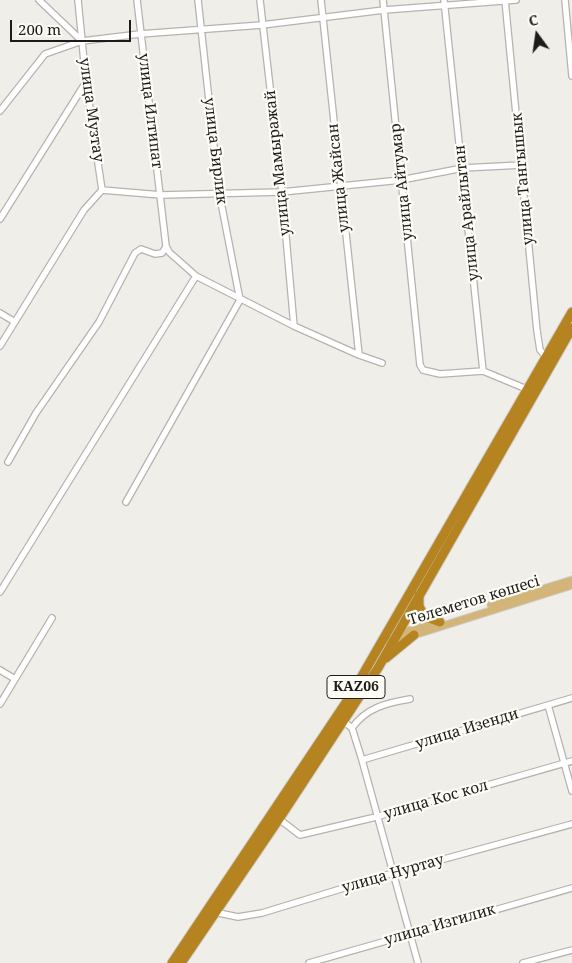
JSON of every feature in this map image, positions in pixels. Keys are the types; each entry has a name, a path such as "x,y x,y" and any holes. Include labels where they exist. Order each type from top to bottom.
{"highway":[{"name":"KАZ06","path":"172,963 419,593 572,312"},
{"name":"KАZ06","path":"181,963 279,819 378,668 389,637 530,391 572,328"},
{"path":"419,593 419,606 424,616 440,622"},
{"path":"378,668 398,646 414,635"}],"main road":[{"name":"Төлеметов көшесі","path":"389,637 572,580"},
{"name":"Төлеметов көшесі","path":"389,637 414,635 572,585"}],"street":[{"path":"39,0 82,41"},
{"name":"улица Музтау","path":"78,0 86,82 102,190"},
{"name":"улица Илтипат","path":"137,0 166,246"},
{"name":"улица Бирлик","path":"198,0 219,192 240,300"},
{"name":"улица Мамыражай","path":"260,0 282,192 294,326"},
{"name":"улица Жайсан","path":"321,0 359,355"},
{"name":"улица Айтумар","path":"383,0 420,365 422,370 440,374 483,371"},
{"name":"улица Тангышык","path":"505,0 537,331 540,350 546,357"},
{"path":"0,110 45,54 82,41 140,34 201,31 322,19 444,2 516,0"},
{"path":"565,0 572,76"},
{"name":"улица Арайлытан","path":"444,2 483,371"},
{"path":"0,220 86,82"},
{"path":"0,346 84,210 102,190 161,195 219,192 282,192 401,180 463,168 522,165"},
{"path":"166,246 168,252 196,276 213,283 240,300 359,355 382,363"},
{"path":"8,462 36,413 99,322 114,290 135,253 141,249 155,254 162,253 166,246"},
{"path":"0,592 196,276"},
{"path":"126,502 240,300"},
{"path":"0,313 15,322"},
{"path":"483,371 530,391"},
{"path":"0,704 52,618"},
{"path":"0,670 16,679"},
{"name":"улица Изенди","path":"362,760 572,698"},
{"path":"352,728 364,713 390,702 410,699"},
{"path":"548,705 572,790"},
{"path":"344,721 352,728 362,760 376,817 418,963"},
{"name":"улица Кос кол","path":"279,819 300,835 376,817 572,760"},
{"name":"улица Нуртау","path":"214,912 238,917 262,913 393,873 572,824"},
{"name":"улица Изгилик","path":"309,963 572,888"},
{"path":"523,963 572,950"}]}
